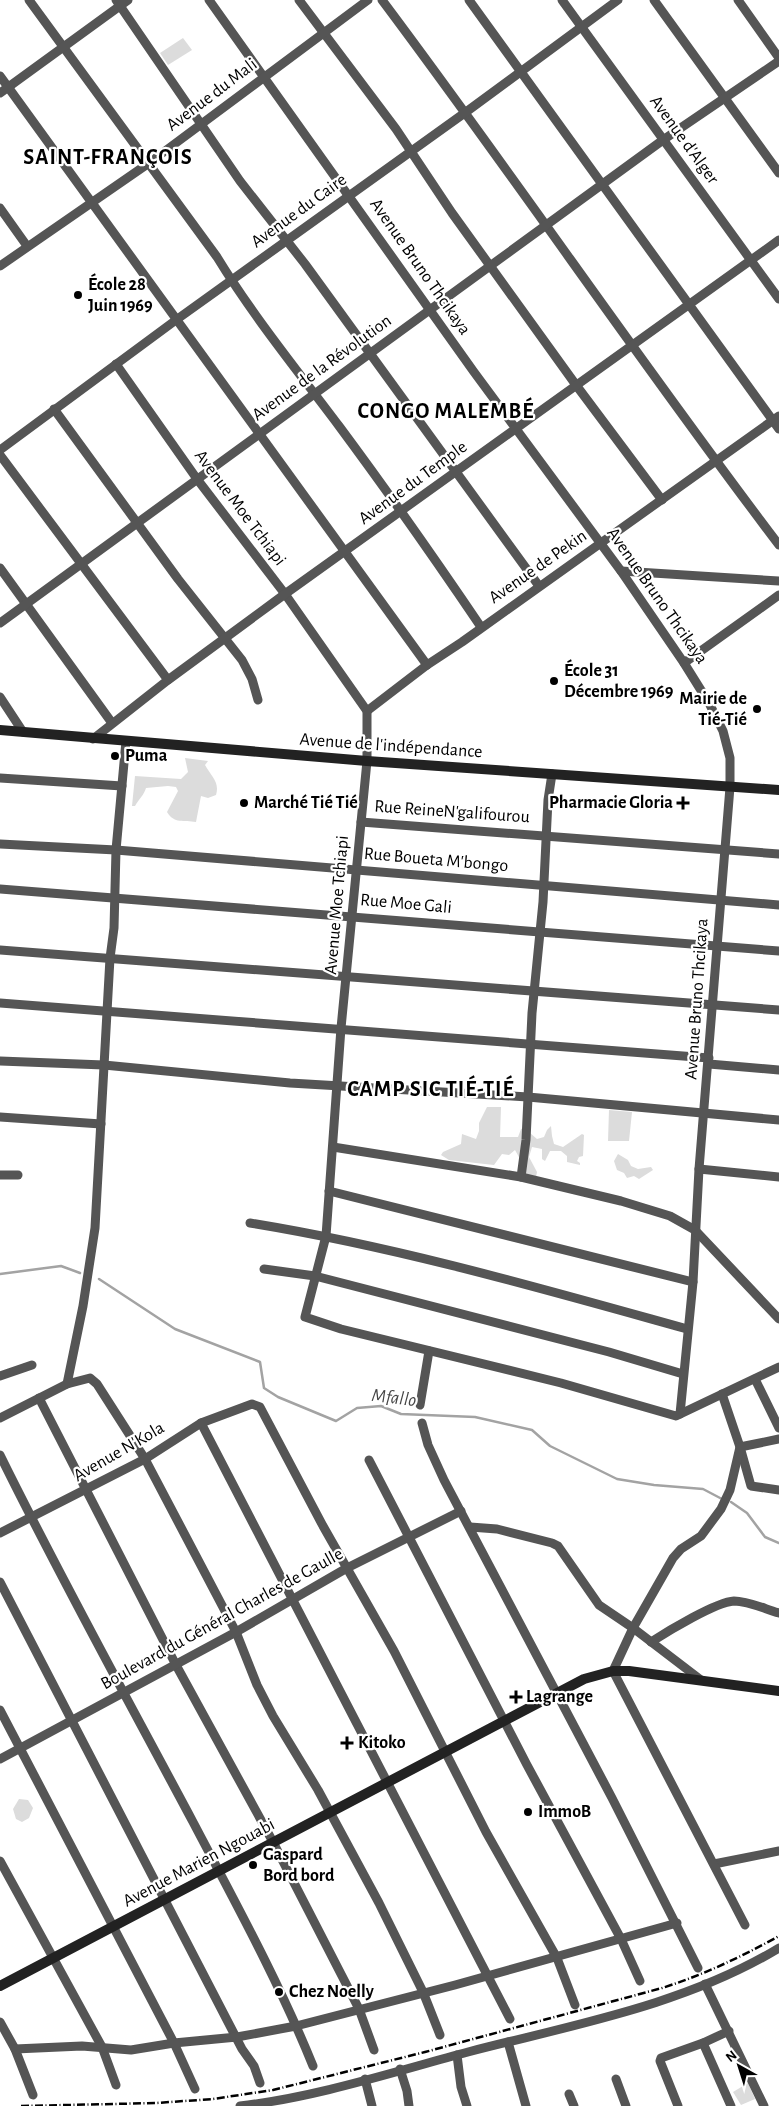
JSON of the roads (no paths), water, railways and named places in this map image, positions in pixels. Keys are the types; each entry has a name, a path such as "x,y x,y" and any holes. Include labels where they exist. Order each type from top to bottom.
{"street":[{"path":"30,0 217,257 231,281 401,512 481,627"},
{"path":"0,93 118,3 128,0"},
{"name":"Avenue Bruno Thcikaya","path":"209,0 430,309 600,542 684,663 709,703 723,731 730,758 730,787 714,1004 699,1169 693,1282 678,1415"},
{"path":"299,0 396,129 576,386 662,500"},
{"name":"Avenue du Mali","path":"0,266 149,163 368,0"},
{"path":"382,0 547,224 716,462 779,545"},
{"path":"469,0 689,305 776,419 779,429"},
{"name":"Avenue d'Alger","path":"562,0 779,299"},
{"name":"Avenue du Caire","path":"0,450 176,320 287,242 349,194 466,112 618,0"},
{"path":"654,0 779,172"},
{"path":"738,0 779,59"},
{"path":"118,3 240,181 370,353 539,586"},
{"name":"Avenue de la Révolution","path":"0,622 602,184 779,59"},
{"path":"0,76 427,665"},
{"path":"0,208 27,246"},
{"name":"Avenue du Temple","path":"93,739 168,680 285,594 779,240"},
{"name":"Avenue Moe Tchiapi","path":"116,364 197,479 285,594 367,711 367,761 351,916 348,975 341,1028 326,1236 306,1317 320,1323 429,1351"},
{"path":"54,409 210,622 225,638 247,669 258,700"},
{"name":"Avenue de Pekin","path":"367,711 427,665 776,419"},
{"path":"0,455 168,680"},
{"path":"0,568 112,723"},
{"path":"620,571 779,581"},
{"path":"684,663 779,595"},
{"path":"0,697 23,732"},
{"name":"Avenue de l'indépendance","path":"0,730 367,761 779,790"},
{"path":"67,1384 83,1306 95,1228 116,850 126,741"},
{"path":"521,1177 526,1140 530,1043 552,774"},
{"path":"0,778 122,786"},
{"name":"Rue ReineN'galifourou","path":"361,822 779,854"},
{"name":"Rue Boueta M'bongo","path":"0,844 116,850 779,905"},
{"name":"Rue Moe Gali","path":"0,889 779,951"},
{"path":"0,950 348,975 779,1010"},
{"path":"0,1003 530,1043 779,1070"},
{"path":"0,1061 104,1065 290,1083 338,1084 528,1098 779,1120"},
{"path":"0,1117 101,1124"},
{"path":"332,1147 521,1177 621,1201 670,1216 695,1230 779,1319"},
{"path":"699,1169 779,1177"},
{"path":"0,1175 18,1175"},
{"path":"329,1191 693,1282"},
{"path":"250,1223 326,1236 508,1279 687,1329"},
{"path":"264,1269 315,1276 590,1347 683,1374"},
{"path":"420,1405 429,1351 560,1383 678,1415 779,1367"},
{"path":"0,1376 32,1365"},
{"path":"0,1418 67,1384 90,1378 97,1384 145,1458 236,1632 257,1685 273,1716 330,1813 379,1903 423,1992 440,2035"},
{"path":"755,1379 779,1428"},
{"path":"722,1394 751,1486 779,1490"},
{"path":"39,1398 176,1664 273,1842 359,2009 374,2050"},
{"name":"Avenue N'Kola","path":"0,1533 145,1458 201,1423 218,1415 257,1404 347,1568"},
{"path":"201,1423 510,2019"},
{"path":"422,1423 428,1445 444,1480 677,1923 698,1968"},
{"path":"740,1447 779,1439"},
{"path":"740,1447 730,1490 721,1509 701,1536 681,1549 673,1558 633,1628 613,1671 745,1925"},
{"path":"0,1455 31,1518 219,1872 296,2026 313,2066"},
{"path":"369,1460 527,1764 621,1939 640,1981"},
{"name":"Boulevard du Général Charles de Gaulle","path":"0,1759 236,1632 347,1568 461,1511"},
{"path":"470,1527 497,1529 552,1543 562,1551 598,1605 633,1628 701,1680"},
{"path":"347,1568 394,1651 486,1832 557,1958 575,2005"},
{"path":"0,1582 245,2055 254,2066 260,2083"},
{"path":"651,1642 682,1623 725,1603 734,1601 779,1613"},
{"name":"Avenue Marien Ngouabi","path":"0,1986 584,1679 613,1671 701,1680 779,1691"},
{"path":"0,1710 174,2043 195,2089"},
{"path":"714,1864 779,1851"},
{"path":"0,1861 52,1959 102,2047 116,2085"},
{"path":"15,2049 60,2046 132,2050 174,2043 237,2037 296,2026 557,1958 677,1923"},
{"path":"240,2106 265,2104 298,2096 642,2006 705,1984 760,1960 779,1948"},
{"path":"705,1984 764,2106"},
{"path":"0,2022 15,2049 33,2096"},
{"path":"678,2106 660,2060 663,2057 703,2043 729,2031"},
{"path":"508,2042 526,2106"},
{"path":"703,2043 731,2106"},
{"path":"457,2055 461,2088 467,2106"},
{"path":"400,2070 407,2091 409,2106"},
{"path":"365,2079 372,2106"},
{"path":"616,2080 626,2106"},
{"path":"569,2094 574,2106"},
{"path":"298,2096 300,2106"}],"waterway":[{"name":"Mfallo","path":"0,1274 61,1266 80,1273"},
{"name":"Mfallo","path":"99,1279 175,1329 260,1362 264,1388 278,1397 336,1421 357,1408 381,1406 401,1414 475,1417 532,1430 550,1446 617,1479 654,1485 703,1489 722,1499"},
{"name":"Mfallo","path":"731,1502 747,1513 765,1537 779,1543"}],"railway":[{"path":"21,2106 156,2103 213,2099 273,2090 425,2052 662,1988 722,1965 779,1936"}],"place":[{"name":"École 28 Juin 1969","path":"78,295"},
{"name":"École 31 Décembre 1969","path":"554,681"},
{"name":"Mairie de Tié-Tié","path":"757,709"},
{"name":"Puma","path":"115,756"},
{"name":"Marché Tié Tié","path":"244,803"},
{"name":"Pharmacie Gloria","path":"683,803"},
{"name":"Lagrange","path":"516,1697"},
{"name":"Kitoko","path":"347,1743"},
{"name":"ImmoB","path":"528,1812"},
{"name":"Gaspard Bord bord","path":"253,1865"},
{"name":"Chez Noelly","path":"279,1992"}],"district":[{"name":"SAINT-FRANÇOIS","path":"108,157"},
{"name":"CONGO MALEMBÉ","path":"446,411"},
{"name":"CAMP SIC TIÉ-TIÉ","path":"431,1089"}]}
